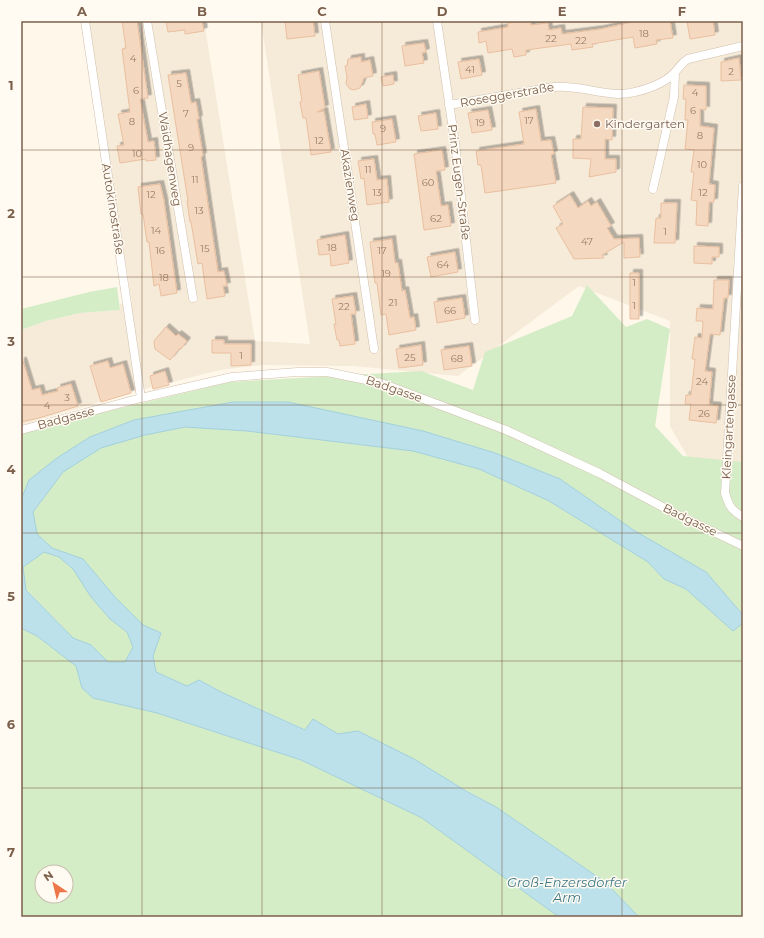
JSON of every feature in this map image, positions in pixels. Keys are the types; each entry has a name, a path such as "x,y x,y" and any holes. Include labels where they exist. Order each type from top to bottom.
{"street":[{"name":"Autokinostraße","path":"84,21 141,398"},
{"name":"Waidhagenweg","path":"148,21 192,298"},
{"name":"Akazienweg","path":"325,21 374,349"},
{"name":"Prinz Eugen-Straße","path":"437,21 456,148 476,320"},
{"name":"Roseggerstraße","path":"449,106 554,86 566,86 619,94 631,92 655,86 670,78 681,63 688,60 743,46"},
{"path":"653,189 674,97 675,73"},
{"name":"Kleingartengasse","path":"743,186 725,493 728,503 734,511 743,517"},
{"name":"Badgasse","path":"21,430 141,398 232,377 297,372 327,372 381,383 506,430 599,473 743,546"}],"shaded area":[{"path":"88,21 204,21 255,341 310,344 261,21 743,21 743,523 714,503 670,426 670,321 579,286 458,376 354,366 262,365 220,370 133,392 21,425 21,330 46,321 80,313 119,310 120,304 132,303"}],"green space":[{"path":"587,285 626,327 647,319 670,329 655,426 683,456 743,462 743,615 706,572 635,531 560,479 233,402 134,420 90,437 57,458 29,480 21,500 21,434 67,421 230,382 421,371 473,390 485,352 572,316"},
{"path":"117,287 120,310 80,313 46,321 21,330 21,309 89,292"},
{"path":"185,427 247,431 413,451 479,469 549,501 648,562 664,579 686,589 733,631 743,623 743,917 639,917 605,882 496,807 359,731 338,734 313,719 306,730 221,692 199,680 187,686 156,672 153,656 161,633 143,625 115,597 83,559 52,548 37,534 33,512 63,472 101,448 145,435"},
{"path":"44,552 59,557 73,569 91,597 110,619 127,632 133,647 125,662 108,662 91,645 73,638 26,589 23,567"},
{"path":"21,628 37,636 76,666 82,688 93,698 157,713 301,760 422,818 559,917 21,917"}],"water":[{"name":"Groß-Enzersdorfer Arm","path":"233,402 288,402 423,431 495,453 560,479 635,531 706,572 743,615 743,623 733,631 686,589 664,579 648,562 549,501 479,469 413,451 247,431 185,427 145,435 101,448 63,472 33,512 37,534 52,548 83,559 115,597 143,625 161,633 153,656 156,672 187,686 199,680 221,692 305,730 313,719 338,734 358,731 414,759 466,791 496,807 605,882 639,917 559,917 422,818 301,760 157,713 93,698 82,688 76,666 37,636 21,628 21,500 29,480 57,458 90,437 134,420","holes":["44,552 59,557 73,569 91,597 110,619 127,632 133,647 125,662 108,662 91,645 73,638 26,590 23,567"]}],"building":[{"path":"122,21 137,21 148,98 140,99 148,142 154,141 156,160 146,161 146,159 120,163 117,146 124,145 118,114 130,112 122,49 126,48"},
{"path":"166,21 202,21 204,31 185,34 185,30 168,32"},
{"path":"285,21 313,21 315,36 287,39"},
{"path":"530,21 531,25 548,23 549,30 561,28 562,34 601,29 637,21 670,21 673,38 656,40 657,44 635,48 633,37 592,44 593,47 572,50 571,44 526,50 526,55 514,57 512,49 488,53 486,41 479,43 478,32 508,27 508,23"},
{"path":"687,21 713,21 715,35 690,39"},
{"path":"424,43 426,52 422,53 424,63 405,66 402,46"},
{"path":"361,57 361,62 370,60 373,76 364,78 360,88 354,90 350,89 346,84 347,77 345,66 347,66 348,59"},
{"path":"739,58 741,80 721,81 721,62"},
{"path":"479,59 482,75 461,79 458,62"},
{"path":"319,71 325,108 317,112 324,111 331,152 311,155 306,118 303,118 300,102 302,101 298,75"},
{"path":"186,73 191,103 196,102 199,119 197,119 203,156 201,157 218,272 224,271 227,286 223,286 225,296 207,299 202,263 198,264 190,222 168,75"},
{"path":"393,75 394,84 383,86 381,77"},
{"path":"684,85 706,86 706,110 700,109 700,126 714,128 709,184 715,185 714,202 709,202 708,226 696,225 697,201 691,200 694,172 691,172 694,150 685,149 688,120 685,120 686,99 683,99"},
{"path":"366,104 368,118 354,120 352,107"},
{"path":"583,107 613,108 612,140 605,139 605,159 616,159 616,172 589,177 591,159 573,158 573,139 581,139"},
{"path":"536,109 541,141 551,140 554,154 551,155 556,183 485,193 481,165 478,165 476,151 524,144 519,112"},
{"path":"488,110 492,130 472,133 468,113"},
{"path":"436,113 438,129 421,131 418,116"},
{"path":"392,119 396,142 377,145 375,134 373,134 372,122"},
{"path":"442,150 445,170 436,171 441,206 448,205 451,226 424,230 414,154"},
{"path":"374,159 377,180 387,179 389,202 367,205 364,178 361,179 358,161"},
{"path":"160,184 164,201 177,293 161,296 159,284 154,286 149,242 147,242 143,214 141,214 138,187"},
{"path":"570,195 578,208 588,201 591,206 597,202 611,226 607,228 614,239 639,238 640,257 624,258 624,242 602,255 604,258 574,259 556,228 563,224 553,206"},
{"path":"661,203 677,203 675,243 654,243 656,218 661,218"},
{"path":"345,235 349,263 331,266 330,254 319,255 317,240"},
{"path":"392,239 395,263 398,263 402,291 405,290 410,318 414,317 416,330 389,335 386,314 381,315 370,242"},
{"path":"694,246 719,247 719,257 712,257 712,264 694,263"},
{"path":"455,252 458,272 431,277 427,257"},
{"path":"630,273 639,273 639,319 630,319"},
{"path":"714,280 729,280 728,298 724,298 720,335 710,334 705,371 712,372 709,405 718,406 716,423 689,420 691,404 685,404 686,395 691,395 695,359 692,359 695,337 702,338 703,321 696,321 697,308 713,309"},
{"path":"353,296 356,314 351,314 355,344 340,346 339,340 337,340 334,324 336,324 332,299"},
{"path":"462,298 465,318 437,323 434,302"},
{"path":"166,327 176,336 178,334 187,341 170,360 155,349 154,341"},
{"path":"212,340 224,340 224,344 251,344 251,365 231,366 231,353 212,353"},
{"path":"421,345 423,365 399,368 396,349"},
{"path":"469,346 472,366 444,370 441,350"},
{"path":"21,361 23,361 32,390 40,388 42,395 58,391 57,388 71,384 78,406 21,422"},
{"path":"108,361 110,368 123,364 131,393 101,402 90,366"},
{"path":"165,371 169,385 153,389 150,376"}],"place":[{"name":"Kindergarten","path":"597,124"}]}
